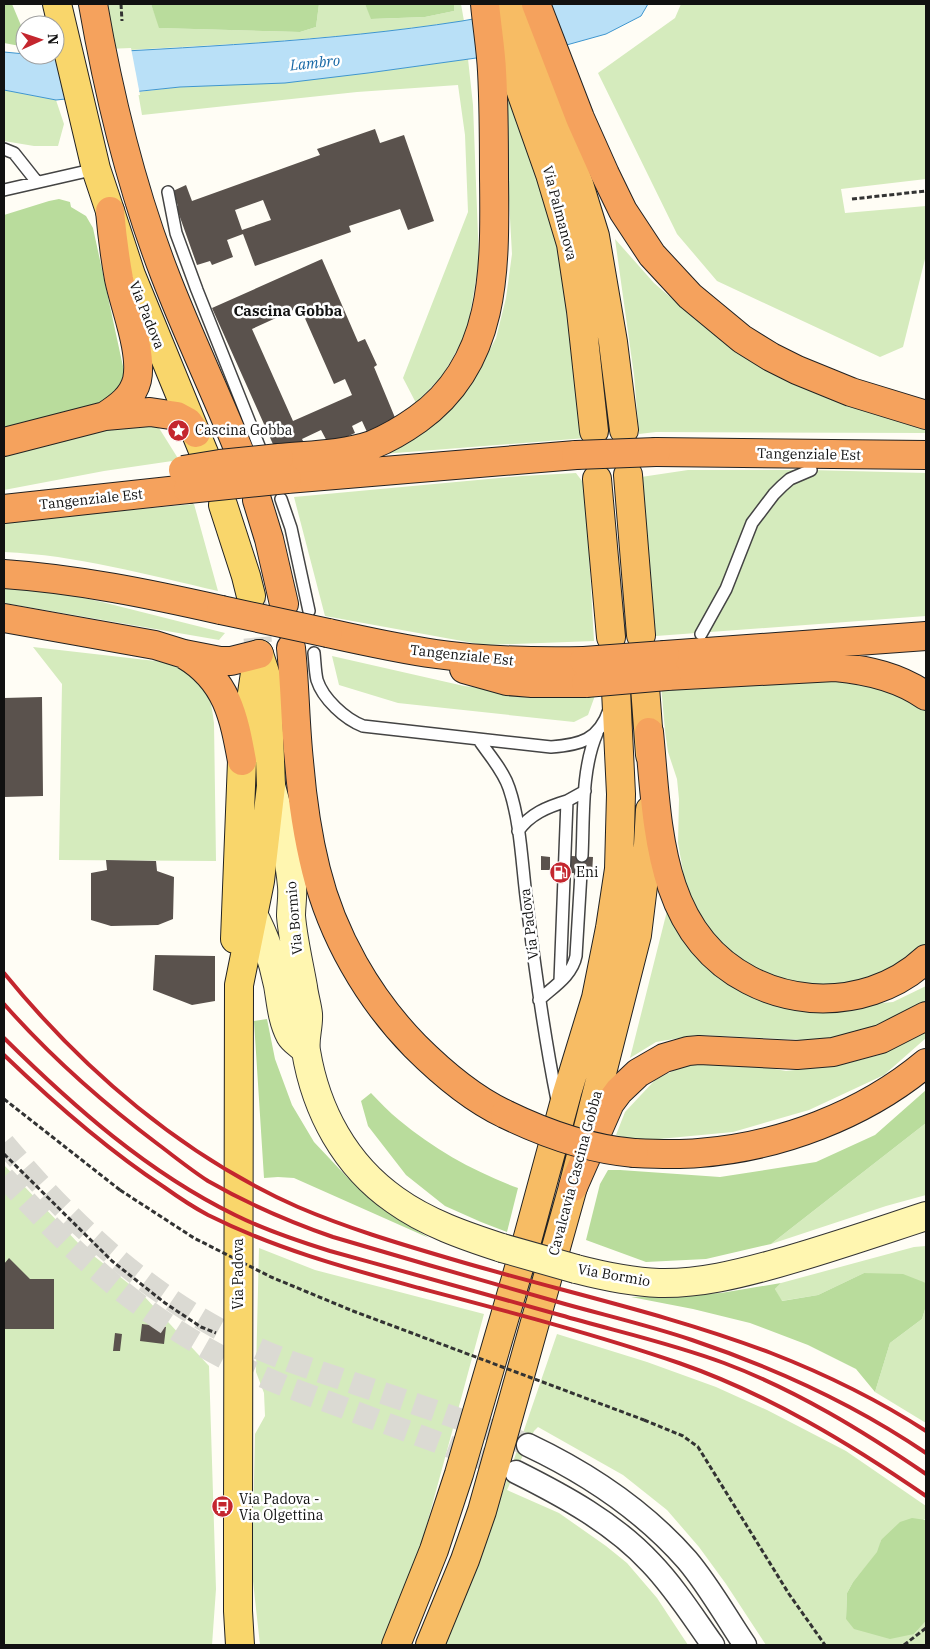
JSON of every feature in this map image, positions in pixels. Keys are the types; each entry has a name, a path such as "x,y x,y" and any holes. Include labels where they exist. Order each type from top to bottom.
{"highway":[{"path":"93,4 116,117 130,171 164,274 188,332 268,473 269,539 297,607"},
{"path":"485,4 524,63 580,118 623,211 652,255 690,296 756,350 797,370 851,392 926,415"},
{"name":"Via Palmanova","path":"489,4 524,63 579,184 595,236 605,288 624,430"},
{"name":"Via Palmanova","path":"513,4 524,63 550,174 571,244 585,339 594,431"},
{"path":"268,473 374,444 388,438 441,401 472,356 484,323 490,295 493,271 495,199 538,7"},
{"path":"105,416 128,397 134,387 138,374 136,347 119,280 110,211"},
{"path":"4,442 105,416 150,412 177,416 188,422 201,446"},
{"name":"Tangenziale Est","path":"4,509 111,496 185,480 268,473 656,452 926,455"},
{"path":"628,475 641,635"},
{"path":"597,479 611,637"},
{"name":"Tangenziale Est","path":"4,574 50,578 109,587 222,610 311,645 543,662 585,672 659,673 926,636"},
{"path":"4,618 155,645 184,654 220,661 231,661 258,648"},
{"path":"311,645 298,750 306,819 316,870 333,920 359,972 397,1026 425,1055 459,1085 480,1100 544,1132 606,1150 634,1153 699,1153 736,1148 806,1131 847,1113 893,1088 926,1063"},
{"path":"184,654 204,668 220,687 230,709 236,729 242,761"},
{"path":"659,673 835,666 885,676 900,681 926,696"},
{"name":"Cavalcavia Cascina Gobba","path":"430,1645 460,1574 482,1512 572,1187 637,935 650,825 649,732 659,673"},
{"name":"Cavalcavia Cascina Gobba","path":"396,1645 428,1567 449,1506 596,998 610,928 618,870 621,794 616,690"},
{"path":"649,732 661,844 669,879 684,916 707,947 725,966 755,983 785,994 805,998 830,998 856,995 887,986 906,975 926,959"},
{"path":"572,1187 614,1097 638,1073 664,1058 699,1050 788,1054 833,1052 881,1040 926,1016"}],"main road":[{"name":"Via Padova","path":"57,4 96,169 131,275 201,446"},
{"path":"223,505 251,596"},
{"name":"Via Padova","path":"241,1642 238,1611 237,1343 240,978 253,914 240,841 242,761 258,648"},
{"name":"Via Padova","path":"248,884 272,786 267,679 258,648"},
{"name":"Via Bormio","path":"272,786 282,825 290,874 291,916 308,1012 305,1036 306,1051 320,1107 351,1159 363,1173 394,1200 450,1230 502,1248 601,1276 659,1283 714,1279 761,1268 871,1235 926,1216"},
{"path":"240,978 235,943 248,884 276,890 291,916"},
{"name":"Via Bormio","path":"253,914 262,931 273,966 284,1020 293,1040 306,1051"},
{"path":"871,1235 926,1232"}],"street":[{"path":"528,1445 570,1466 622,1501 655,1527 693,1568 745,1645"},
{"path":"516,1472 593,1515 640,1552 670,1585 713,1645"}],"lane":[{"path":"4,149 14,153 37,182"},
{"path":"5,190 96,169"},
{"path":"168,192 176,233 196,290 268,473"},
{"path":"701,634 728,584 752,523 782,486 790,479 811,470"},
{"path":"311,645 316,676 321,688 337,709 357,724 363,726 551,747 569,746 597,733"},
{"path":"582,856 588,759 597,733 607,718 616,690"},
{"name":"Via Padova","path":"479,740 500,769 509,788 518,831 538,1000 561,1117"},
{"path":"518,831 530,818 544,809 567,801 585,791"},
{"path":"560,981 567,801"},
{"path":"538,1000 571,971 576,956 581,873"}],"path":[{"path":"852,200 926,191"},
{"path":"4,1099 120,1190 194,1238 271,1276 353,1311 683,1436 698,1447 789,1594 825,1645"},
{"path":"4,1154 112,1261 201,1327 237,1343"},
{"path":"904,1645 926,1628"}],"green space":[{"path":"4,4 12,4 17,15 15,15 15,45 4,43"},
{"path":"105,4 151,4 160,28 300,32 316,27 319,4 365,4 372,19 425,17 454,11 454,4 461,4 464,21 372,33 267,42 112,51"},
{"path":"151,4 319,4 316,27 300,32 159,28"},
{"path":"365,4 454,4 454,11 425,17 371,19"},
{"path":"681,4 926,4 926,179 841,189 845,213 926,206 926,255 903,347 880,357 717,281 677,234 598,73 675,18"},
{"path":"468,59 473,105 479,262 467,332 443,375 416,403 403,378 468,212 465,135 458,85 357,92 142,115 138,92 180,87 368,73"},
{"path":"4,90 56,100 64,124 58,146 34,146 4,141"},
{"path":"507,93 558,236 586,438 383,454 454,405 476,376 496,338 506,298 512,254 503,94"},
{"path":"59,199 70,202 71,207 86,216 93,228 124,371 122,381 113,399 4,428 4,215"},
{"path":"615,239 654,283 706,328 807,383 926,427 926,433 656,432 639,434 634,375"},
{"path":"155,423 179,460 104,471 4,490 4,455 116,426"},
{"path":"688,470 811,470 926,473 926,616 656,636 641,477"},
{"path":"576,473 585,485 594,641 484,645 325,616 294,497 522,476"},
{"path":"194,504 218,591 85,561 4,552 4,522"},
{"path":"4,587 61,593 225,633 219,640 4,603"},
{"path":"33,647 173,663 197,677 208,695 214,723 216,861 59,860 62,684"},
{"path":"332,656 464,686 504,691 597,690 588,715 574,722 398,703 339,685"},
{"path":"860,679 926,708 926,949 910,962 843,988 777,981 733,955 700,918 686,888 678,843 679,799 677,779 668,752 661,685"},
{"path":"668,907 715,975 786,1003 820,1009 893,1002 926,986 926,1003 848,1042 698,1035 656,1042 630,1058"},
{"path":"267,1019 275,1059 292,1105 314,1142 347,1177 381,1208 429,1238 294,1178 264,1178 254,1021"},
{"path":"926,1030 926,1038 884,1075 809,1110 733,1132 638,1141 616,1135 625,1112 655,1080 689,1063 736,1062 786,1071 840,1065 879,1055"},
{"path":"926,1090 926,1123 771,1244 706,1259 646,1262 586,1240 600,1184 608,1170 720,1177 816,1162 875,1135"},
{"path":"371,1093 399,1120 427,1141 486,1175 518,1188 507,1232 445,1206 406,1175 368,1126 361,1101"},
{"path":"926,1123 926,1195 886,1206 771,1244"},
{"path":"4,1165 80,1245 143,1295 209,1366 216,1589 212,1645 4,1645"},
{"path":"926,1246 926,1283 864,1273 818,1295 781,1301 775,1289 781,1283 914,1247"},
{"path":"259,1248 315,1270 484,1314 417,1561 394,1622 380,1645 260,1645 252,1572 255,1434 265,1416 264,1393 256,1372"},
{"path":"864,1273 903,1274 926,1283 926,1306 922,1319 890,1343 875,1392 856,1369 808,1345 750,1323 693,1309 631,1297 721,1293 781,1283 775,1289 782,1301 818,1295"},
{"path":"926,1306 926,1423 875,1392 890,1343 922,1319"},
{"path":"557,1334 647,1362 716,1387 767,1410 846,1451 926,1506 926,1520 881,1540 878,1552 853,1582 847,1593 846,1619 914,1634 926,1621 926,1645 766,1645 699,1547 667,1510 623,1475 538,1427 534,1431 507,1490 559,1513 627,1563 657,1598 688,1645 444,1645 489,1532"},
{"path":"912,1518 926,1520 926,1621 914,1634 890,1639 854,1629 846,1619 847,1593 853,1582 877,1552 881,1540 900,1522"}],"water":[{"name":"Lambro","path":"539,4 648,4 641,16 606,34 563,46 368,73 285,83 180,87 56,100 4,90 4,52 15,53 15,65 65,65 65,54 310,39 411,28 491,15"}],"pier":[{"path":"131,48 140,95 70,101 61,65 65,65 65,51"}],"building":[{"path":"375,129 380,143 404,135 434,221 408,230 400,209 349,226 351,232 255,266 243,234 227,240 233,257 212,265 210,261 197,265 176,206 178,206 173,191 186,185 192,201 320,155 317,149","holes":["263,200 271,220 242,230 235,210"]},
{"path":"322,259 358,342 365,339 377,365 374,367 396,420 367,432 362,421 352,426 355,433 329,445 321,430 302,439 306,447 276,451 212,308","holes":["300,307 334,384 345,379 352,395 293,421 252,329"]},
{"path":"42,697 43,796 4,797 4,698"},
{"path":"541,856 550,857 550,870 541,870"},
{"path":"571,856 593,857 592,874 571,873"},
{"path":"106,860 156,861 157,871 174,877 173,919 158,925 111,926 91,920 91,873 107,870"},
{"path":"155,955 215,956 215,1001 192,1005 153,990"},
{"path":"9,1258 30,1279 54,1279 54,1329 4,1329 4,1264"},
{"path":"142,1324 166,1327 164,1344 140,1341"},
{"path":"115,1333 122,1334 120,1351 113,1351"}],"tunnel":[{"path":"251,596 258,643"},
{"path":"4,1143 90,1235 154,1288 225,1332 287,1360 499,1433 528,1445"},
{"path":"4,1177 61,1237 119,1289 163,1321 210,1350 285,1386 510,1469"}],"railway":[{"path":"4,973 67,1043 101,1076 138,1107 175,1136 215,1163 298,1207 372,1235 488,1270 610,1302 691,1326 771,1353 851,1388 926,1431"},
{"path":"4,1004 58,1060 118,1113 202,1177 254,1205 333,1237 661,1330 723,1351 784,1375 842,1403 899,1435 926,1453"},
{"path":"4,1038 84,1113 112,1136 171,1179 235,1215 282,1235 330,1251 663,1343 724,1363 777,1386 828,1412 926,1474"},
{"path":"4,1055 61,1108 101,1141 186,1202 208,1215 259,1238 312,1257 647,1352 712,1375 807,1421 867,1457 926,1496"}],"place":[{"name":"Cascina Gobba","path":"179,430"},
{"name":"Eni","path":"560,872"},
{"name":"Via Padova - Via Olgettina","path":"223,1507"}],"district":[{"name":"Cascina Gobba","path":"288,311"}]}
